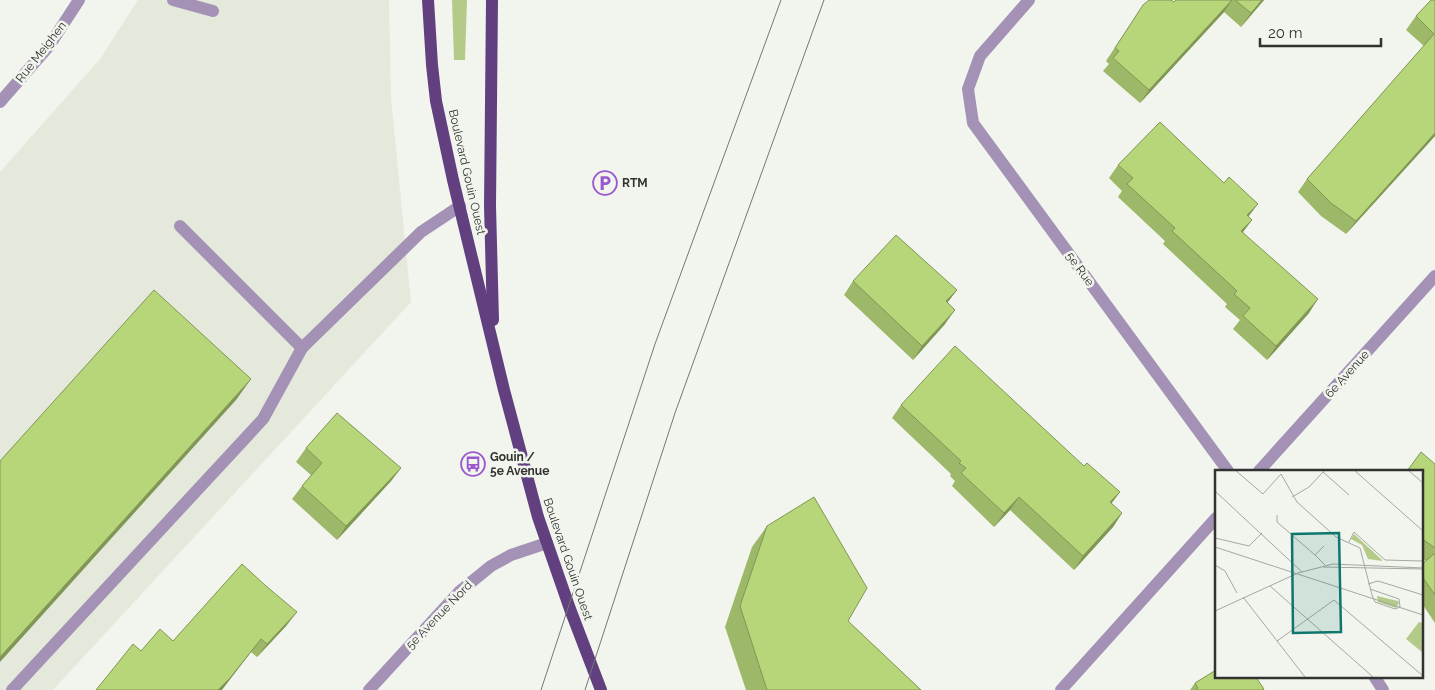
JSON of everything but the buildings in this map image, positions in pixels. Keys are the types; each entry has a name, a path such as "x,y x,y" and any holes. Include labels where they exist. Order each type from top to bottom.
{"main road":[{"name":"Boulevard Gouin Ouest","path":"428,0 436,101 530,492 570,609 601,690"},
{"name":"Boulevard Gouin Ouest","path":"492,0 490,206 494,347"}],"street":[{"name":"Rue Meighen","path":"0,102 49,46 79,0"},
{"path":"173,0 213,11"},
{"name":"5e Rue","path":"1029,0 980,56 968,89 972,122 1227,470"},
{"path":"12,690 263,419 302,348 421,232 460,206"},
{"path":"180,226 302,348"},
{"name":"6e Avenue","path":"1260,470 1435,276"},
{"path":"1061,690 1215,519"},
{"name":"5e Avenue Nord","path":"369,690 459,592 491,566 511,555 547,543"},
{"path":"1375,678 1383,690"}],"shaded area":[{"path":"138,0 389,0 391,98 411,302 53,690 0,690 0,172 100,59"}],"green space":[{"path":"452,0 467,0 465,60 454,60"}],"tram line":[{"path":"541,690 655,344 781,0"},
{"path":"585,690 675,413 824,0"}],"place":[{"name":"RTM","path":"605,183"},
{"name":"Gouin / 5e Avenue","path":"473,464"}]}
